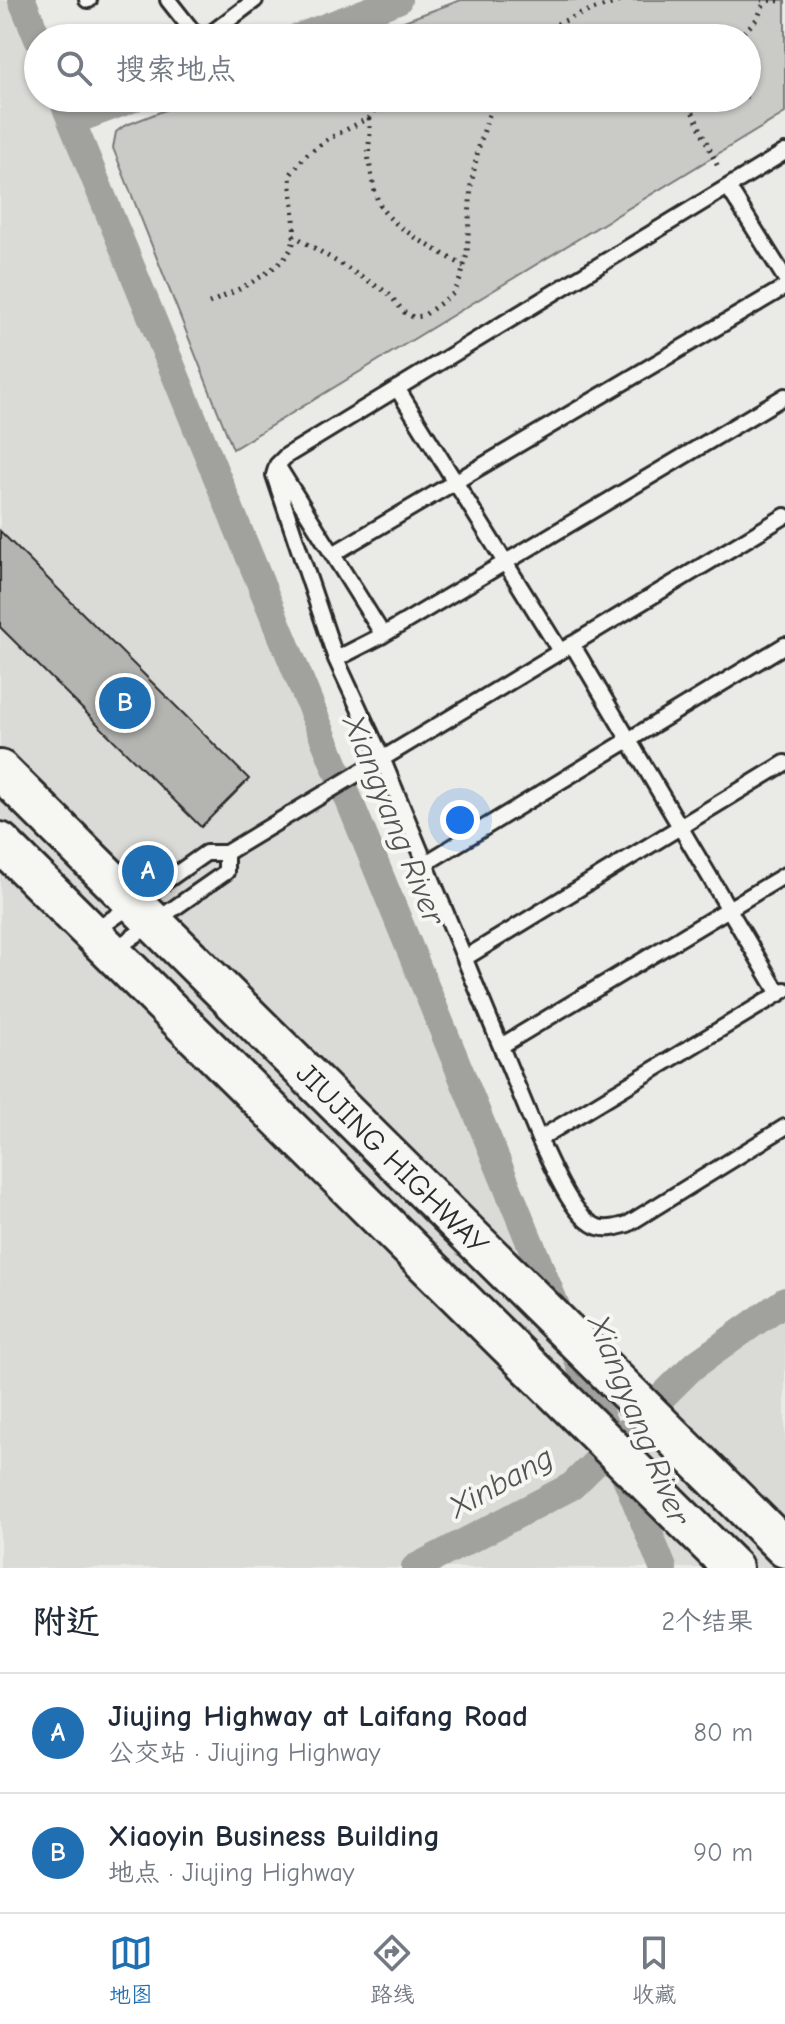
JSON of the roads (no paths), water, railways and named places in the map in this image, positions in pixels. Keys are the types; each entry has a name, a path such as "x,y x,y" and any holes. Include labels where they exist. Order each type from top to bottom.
{"main road":[{"name":"JIUJING HIGHWAY","path":"0,770 785,1548"},
{"name":"JIUJING HIGHWAY","path":"0,842 730,1565"}],"lane":[{"path":"168,0 187,24"},
{"path":"223,24 255,0"},
{"path":"785,152 286,456 277,465 274,475 336,659 382,758 539,1139 562,1187 585,1219 598,1227 628,1224 785,1127"},
{"path":"728,187 785,278"},
{"path":"333,554 785,287"},
{"path":"397,388 505,563 628,740 728,909 782,992 539,1139"},
{"path":"336,659 383,635 785,396"},
{"path":"277,465 383,635"},
{"path":"102,942 144,913 206,853 226,853 785,516"},
{"path":"426,863 785,645"},
{"path":"465,958 785,763"},
{"path":"102,942 144,913 226,872 226,853"},
{"path":"501,1046 785,875"}],"waterway":[{"name":"Xiangyang River","path":"22,0 32,24"},
{"path":"334,24 398,0"},
{"name":"Xiangyang River","path":"68,112 663,1568"},
{"path":"72,121 96,112"},
{"name":"Xinbang","path":"415,1568 572,1486 692,1367 785,1301"}],"place":[{"name":"Xiaoyin Business Building","path":"125,703"},
{"name":"Jiujing Highway at Laifang Road","path":"148,871"}]}
